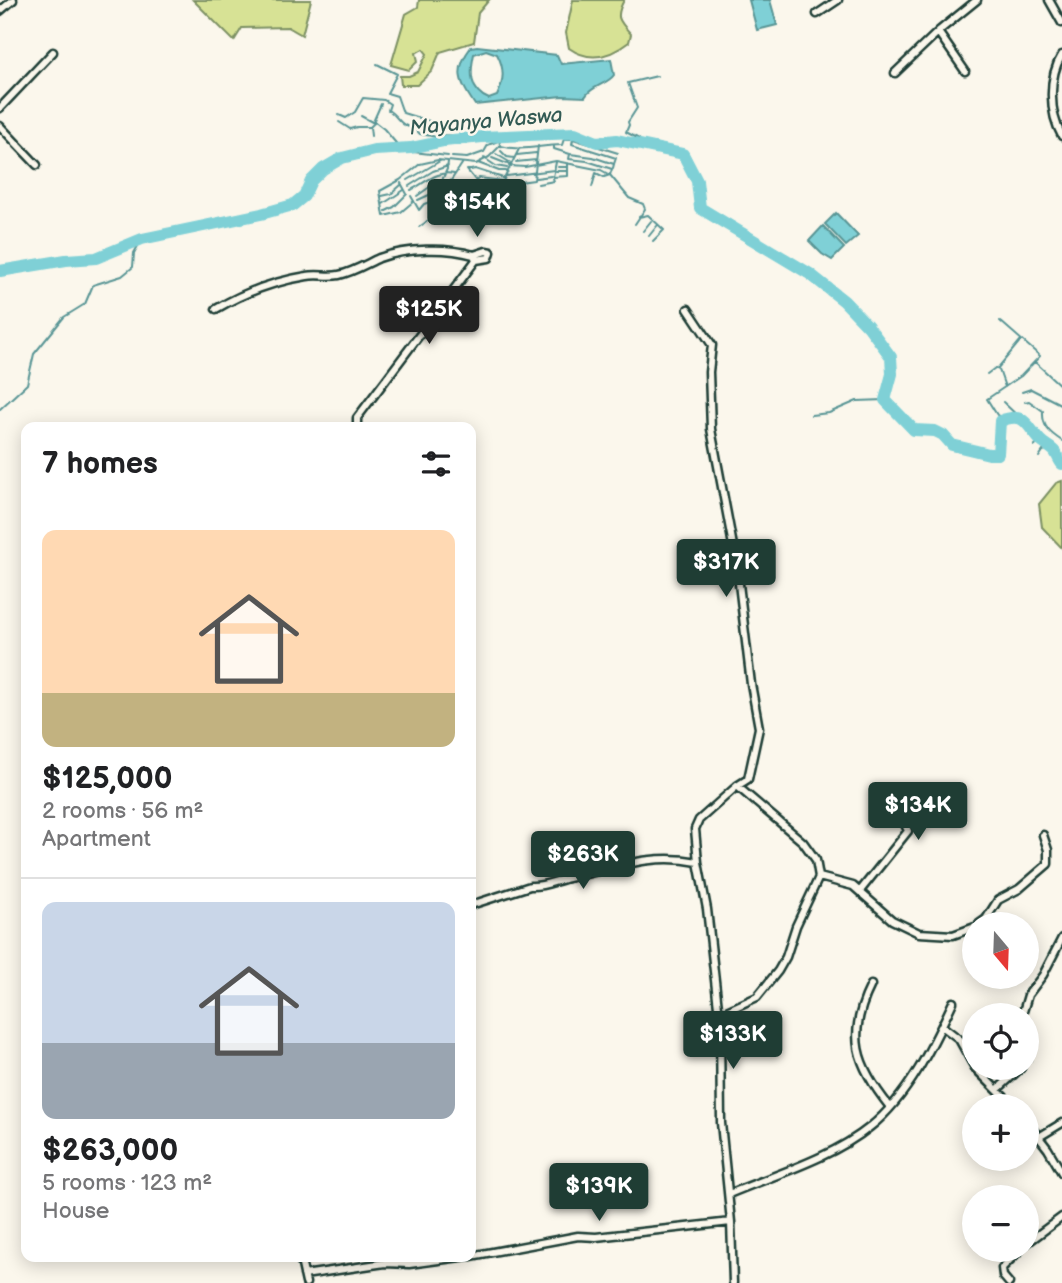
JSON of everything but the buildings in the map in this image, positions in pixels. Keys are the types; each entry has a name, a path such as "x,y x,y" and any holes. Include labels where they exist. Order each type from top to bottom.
{"street":[{"path":"0,11 13,0"},
{"path":"817,13 838,0"},
{"path":"895,73 937,32 977,0"},
{"path":"1049,0 1062,23"},
{"path":"937,32 965,71"},
{"path":"0,108 53,52"},
{"path":"1062,55 1053,72 1052,84 1056,126 1062,136"},
{"path":"0,126 37,165"},
{"path":"216,309 235,298 285,281 309,276 338,275 389,256 462,250 475,258 357,418 357,422"},
{"path":"688,309 712,345 709,372 711,429 737,567 751,684 760,728 748,779 699,820 695,829 710,931 718,1015 721,1123 729,1194 733,1283"},
{"path":"718,1015 757,997 778,971 818,877 816,860 803,842 737,786"},
{"path":"860,891 908,831 904,822 877,790"},
{"path":"990,912 998,900 1019,889 1048,864 1048,850 1043,835"},
{"path":"476,903 530,886 540,887 566,878 580,878 636,861 658,858 698,862"},
{"path":"818,877 844,882 860,891 892,920 919,933 953,935 962,932"},
{"path":"1026,1003 1062,938"},
{"path":"871,985 858,1014 859,1050 871,1081 890,1107"},
{"path":"729,1194 838,1148 871,1127 915,1073 953,1002"},
{"path":"942,1026 959,1039 975,1068 1002,1094"},
{"path":"998,1089 1008,1080"},
{"path":"1062,1123 1040,1137 1062,1173"},
{"path":"1039,1234 1062,1217"},
{"path":"476,1255 578,1236 596,1237 731,1222"},
{"path":"301,1262 306,1283"},
{"path":"304,1275 372,1264 424,1262"},
{"path":"1008,1262 1002,1268 1003,1276 1009,1283"}],"green space":[{"path":"193,0 311,0 302,35 288,27 242,28 234,41"},
{"path":"419,0 489,0 478,13 474,42 440,52 432,71 417,85 401,85 400,76 418,72 427,54 423,49 416,53 418,61 409,70 391,65 406,14 418,7"},
{"path":"573,0 624,0 619,18 631,34 629,42 615,51 592,57 569,48 566,33"},
{"path":"1062,481 1062,548 1042,527 1039,504 1056,483"}],"water":[{"path":"749,0 770,0 777,25 757,30"},
{"path":"471,47 557,55 561,64 611,59 614,75 585,97 562,96 475,105 462,83 460,70","holes":["486,50 497,54 502,80 497,96 489,99 482,96 474,86 474,54"]},
{"path":"836,213 858,236 846,246 825,224"},
{"path":"823,226 844,248 832,260 809,241"}],"waterway":[{"path":"377,64 397,74 387,93 397,96 403,113 429,121 440,129 442,135 464,136"},
{"path":"641,143 626,132 628,122 637,108 628,83 657,76"},
{"path":"339,115 346,118 355,112 363,98 384,100 390,104 388,110 402,124 413,127 420,134 443,138 444,141"},
{"path":"373,122 381,104"},
{"path":"361,116 372,122"},
{"path":"339,122 350,129 370,127"},
{"path":"371,136 370,127 375,122 401,149"},
{"name":"Mayanya Waswa","path":"0,271 96,258 142,239 293,205 304,196 311,181 323,169 342,158 374,150 411,148 482,137 575,133 597,142 617,140 683,154 697,181 700,208 810,274 844,301 868,326 891,357 892,374 885,400 914,430 935,431 952,445 998,454 1000,421 1008,418 1020,419 1054,451 1062,464"},
{"path":"414,201 401,212 384,216 380,191 420,164 438,160 476,164 489,157 500,146 499,136"},
{"path":"501,146 524,148 562,145 564,139 573,139 572,144 616,158 614,164"},
{"path":"573,139 618,153"},
{"path":"452,157 467,158 484,152 488,145 498,141"},
{"path":"476,201 496,197 496,188 503,181 512,183 534,180 538,146"},
{"path":"554,146 554,149 570,154 569,159 587,161 612,169 610,175 604,177 596,173 592,187"},
{"path":"411,148 413,152 448,156"},
{"path":"419,227 455,202 479,178 503,181 519,149"},
{"path":"501,151 507,157 514,158"},
{"path":"517,155 536,153"},
{"path":"496,154 511,163"},
{"path":"570,154 593,157 614,164 613,168"},
{"path":"484,158 496,166 507,168"},
{"path":"492,158 510,165"},
{"path":"516,162 536,160"},
{"path":"408,180 440,161"},
{"path":"509,166 525,167 556,161 601,170 610,175 629,198 643,204 645,209 635,224"},
{"path":"411,196 419,210 424,204 433,201 448,162"},
{"path":"556,162 553,177 568,176 568,163"},
{"path":"478,163 506,171"},
{"path":"437,193 444,191 462,164"},
{"path":"409,186 433,171 448,166"},
{"path":"558,167 568,167"},
{"path":"470,170 467,170 476,181"},
{"path":"471,170 503,178"},
{"path":"507,176 554,170"},
{"path":"556,171 568,171"},
{"path":"411,190 437,175 454,174"},
{"path":"536,178 551,176"},
{"path":"538,184 554,181 553,178"},
{"path":"386,211 407,194 401,183"},
{"path":"382,196 391,194 401,185"},
{"path":"417,196 431,186 440,185"},
{"path":"383,204 404,190"},
{"path":"463,197 466,199 473,191 494,195"},
{"path":"418,200 436,195"},
{"path":"639,217 648,215 664,230 653,241"},
{"path":"643,231 651,221"},
{"path":"649,236 657,226"},
{"name":"Mayanya Waswa","path":"0,409 27,384 34,354 64,317 85,304 93,285 122,276 133,267 134,253 142,239"},
{"path":"1000,321 1040,356 1021,376 987,399 997,415 1004,419"},
{"path":"997,369 1021,340"},
{"path":"1035,362 1062,387"},
{"path":"987,374 995,368 999,370 1005,387"},
{"path":"1022,392 1031,389 1062,405"},
{"path":"811,415 829,413 857,401 885,400"},
{"path":"1025,402 1029,401 1043,411 1048,429 1062,441"},
{"path":"1003,402 1021,419"},
{"path":"1034,446 1040,441"},
{"path":"1039,457 1043,451 1051,448"}]}
